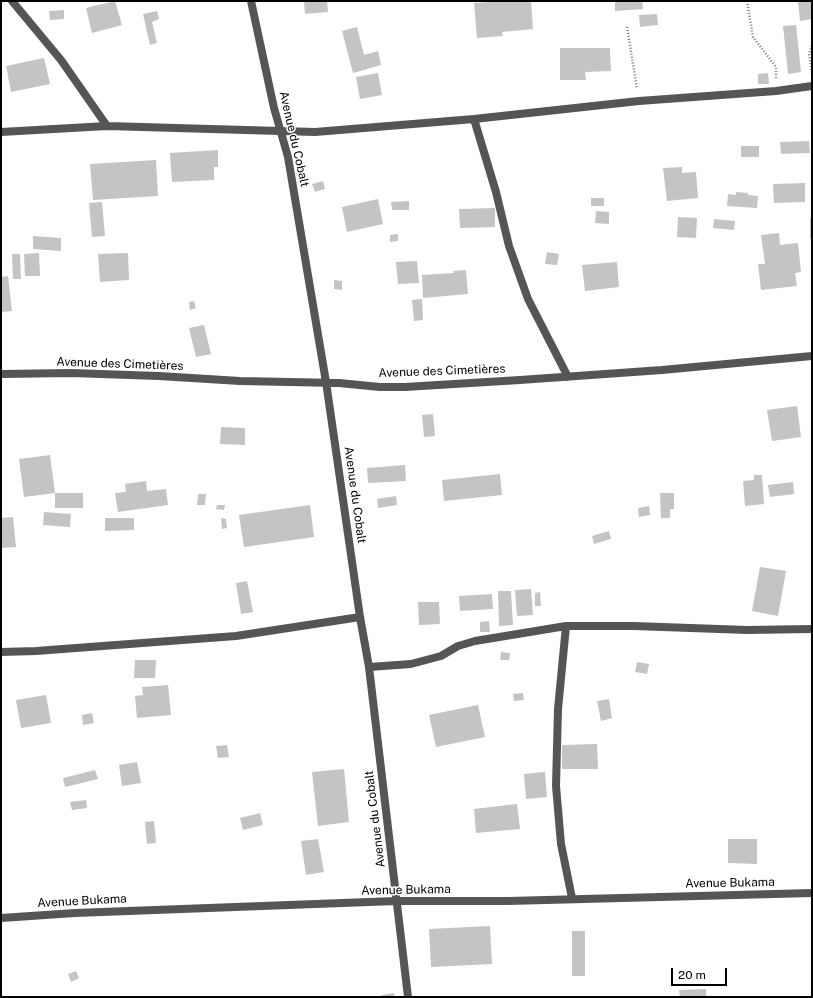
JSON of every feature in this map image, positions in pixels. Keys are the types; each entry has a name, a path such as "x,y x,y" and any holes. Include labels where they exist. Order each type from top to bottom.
{"street":[{"path":"12,1 61,60 106,126"},
{"name":"Avenue du Cobalt","path":"251,1 274,108 288,157 326,382 360,617 369,667 408,997"},
{"path":"1,132 106,126 315,132 474,119 639,101 776,91 812,86"},
{"path":"474,119 496,192 509,246 528,299 568,377"},
{"name":"Avenue des Cimetières","path":"1,374 71,373 240,381 326,382 404,387 662,370 812,356"},
{"path":"1,652 51,650 236,636 360,617"},
{"path":"369,667 411,664 441,656 458,646 475,640 566,626 634,626 747,630 812,629"},
{"path":"566,626 558,709 556,786 561,844 572,898"},
{"name":"Avenue Bukama","path":"1,918 75,913 396,901 508,901 572,898 812,893"}],"path":[{"path":"747,1 753,37 776,67 776,91"},
{"path":"627,27 639,101"},
{"path":"812,45 809,54 812,73"}],"building":[{"path":"115,1 122,25 92,33 86,8"},
{"path":"304,1 327,1 328,12 305,14"},
{"path":"531,1 533,29 502,32 503,36 477,38 474,3"},
{"path":"615,1 642,1 643,9 615,11"},
{"path":"798,1 812,1 812,19 800,21"},
{"path":"64,10 64,19 50,20 49,11"},
{"path":"157,11 159,19 152,22 157,43 150,45 143,14"},
{"path":"657,14 658,25 640,27 639,15"},
{"path":"796,25 801,72 788,74 783,26"},
{"path":"357,27 364,55 378,51 381,65 353,73 342,31"},
{"path":"560,48 610,48 611,71 585,72 586,80 560,80"},
{"path":"44,58 50,84 11,92 6,66"},
{"path":"378,73 382,95 360,99 356,77"},
{"path":"768,73 769,84 758,84 758,74"},
{"path":"809,141 810,153 781,154 780,142"},
{"path":"741,146 759,146 759,157 741,157"},
{"path":"218,150 218,167 214,167 214,180 172,182 170,153"},
{"path":"156,160 158,196 93,200 90,164"},
{"path":"682,167 682,173 696,172 698,198 667,201 663,168"},
{"path":"323,181 325,189 315,192 312,184"},
{"path":"805,183 805,202 774,203 773,184"},
{"path":"736,192 758,196 757,208 727,206 728,194 736,195"},
{"path":"591,198 604,198 604,206 591,206"},
{"path":"378,199 383,224 347,232 342,207"},
{"path":"409,201 409,210 392,210 391,202"},
{"path":"102,202 105,236 92,237 89,203"},
{"path":"495,208 495,227 460,228 459,209"},
{"path":"596,211 609,212 609,224 595,223"},
{"path":"678,217 697,218 696,238 677,237"},
{"path":"810,218 812,218 812,239 810,239"},
{"path":"714,219 735,221 734,230 713,228"},
{"path":"779,233 780,245 798,243 801,272 795,273 797,286 761,290 758,264 765,264 761,235"},
{"path":"398,234 398,241 390,242 390,235"},
{"path":"33,236 61,238 61,251 33,249"},
{"path":"547,252 559,254 557,265 545,264"},
{"path":"39,253 40,276 25,276 24,254"},
{"path":"128,253 129,280 100,282 98,254"},
{"path":"12,254 20,254 21,279 13,279"},
{"path":"417,261 419,283 398,284 396,262"},
{"path":"617,262 619,287 585,291 582,265"},
{"path":"466,270 468,294 423,298 422,275 454,273 453,271"},
{"path":"8,276 12,311 1,312 1,277"},
{"path":"334,280 342,281 342,290 334,289"},
{"path":"422,299 423,320 414,321 412,300"},
{"path":"194,301 196,308 190,310 189,302"},
{"path":"204,325 211,354 196,357 189,328"},
{"path":"797,406 801,437 772,441 767,410"},
{"path":"433,414 435,436 424,437 422,415"},
{"path":"221,427 245,428 245,445 220,444"},
{"path":"50,455 55,493 24,497 19,459"},
{"path":"405,465 406,481 368,483 367,468"},
{"path":"500,474 502,495 444,501 442,480"},
{"path":"754,475 762,475 764,504 745,506 743,481 754,480"},
{"path":"146,481 147,491 166,489 168,505 118,512 115,493 126,492 125,484"},
{"path":"793,482 794,494 770,497 768,485"},
{"path":"55,493 83,493 83,508 55,508"},
{"path":"660,493 674,493 674,509 670,509 670,518 661,518"},
{"path":"198,494 206,494 205,505 197,505"},
{"path":"396,496 397,505 378,508 377,499"},
{"path":"217,505 225,505 224,510 216,509"},
{"path":"310,505 314,537 244,547 239,515"},
{"path":"649,506 650,515 639,517 638,508"},
{"path":"44,512 71,514 70,527 43,525"},
{"path":"13,517 16,547 1,548 1,518"},
{"path":"105,518 134,518 134,530 105,531"},
{"path":"221,518 226,519 227,528 222,529"},
{"path":"609,531 611,539 594,544 592,536"},
{"path":"760,567 786,571 778,616 752,611"},
{"path":"247,581 253,612 241,614 236,583"},
{"path":"531,589 533,615 517,616 515,590"},
{"path":"498,591 511,591 513,625 499,626"},
{"path":"540,592 541,606 535,606 535,593"},
{"path":"492,594 493,609 460,611 459,596"},
{"path":"418,602 439,602 440,624 419,625"},
{"path":"489,621 490,632 480,632 480,622"},
{"path":"501,652 510,653 509,660 500,660"},
{"path":"135,660 156,660 155,678 134,678"},
{"path":"637,662 649,664 647,674 635,672"},
{"path":"168,685 171,715 137,718 135,696 143,695 142,687"},
{"path":"523,693 524,700 514,701 513,694"},
{"path":"46,695 51,723 21,728 16,700"},
{"path":"609,699 612,718 601,721 597,701"},
{"path":"478,705 485,737 436,747 429,715"},
{"path":"92,713 94,723 83,725 82,715"},
{"path":"597,744 598,769 562,769 562,745"},
{"path":"227,745 229,757 218,758 216,746"},
{"path":"137,762 141,783 122,786 119,765"},
{"path":"344,769 349,822 318,826 312,772"},
{"path":"95,770 98,779 65,787 63,778"},
{"path":"545,772 547,797 526,799 524,774"},
{"path":"86,800 87,808 72,810 70,802"},
{"path":"517,804 520,829 476,833 474,809"},
{"path":"260,813 263,825 243,830 240,818"},
{"path":"154,821 156,843 147,844 145,822"},
{"path":"318,839 324,872 306,875 301,841"},
{"path":"728,839 757,839 757,864 728,863"},
{"path":"490,926 492,964 431,967 429,929"},
{"path":"572,931 585,931 585,976 572,976"},
{"path":"76,971 79,978 71,982 68,974"},
{"path":"706,989 706,997 680,997 679,990"},
{"path":"394,993 394,997 382,997 382,995"}]}
